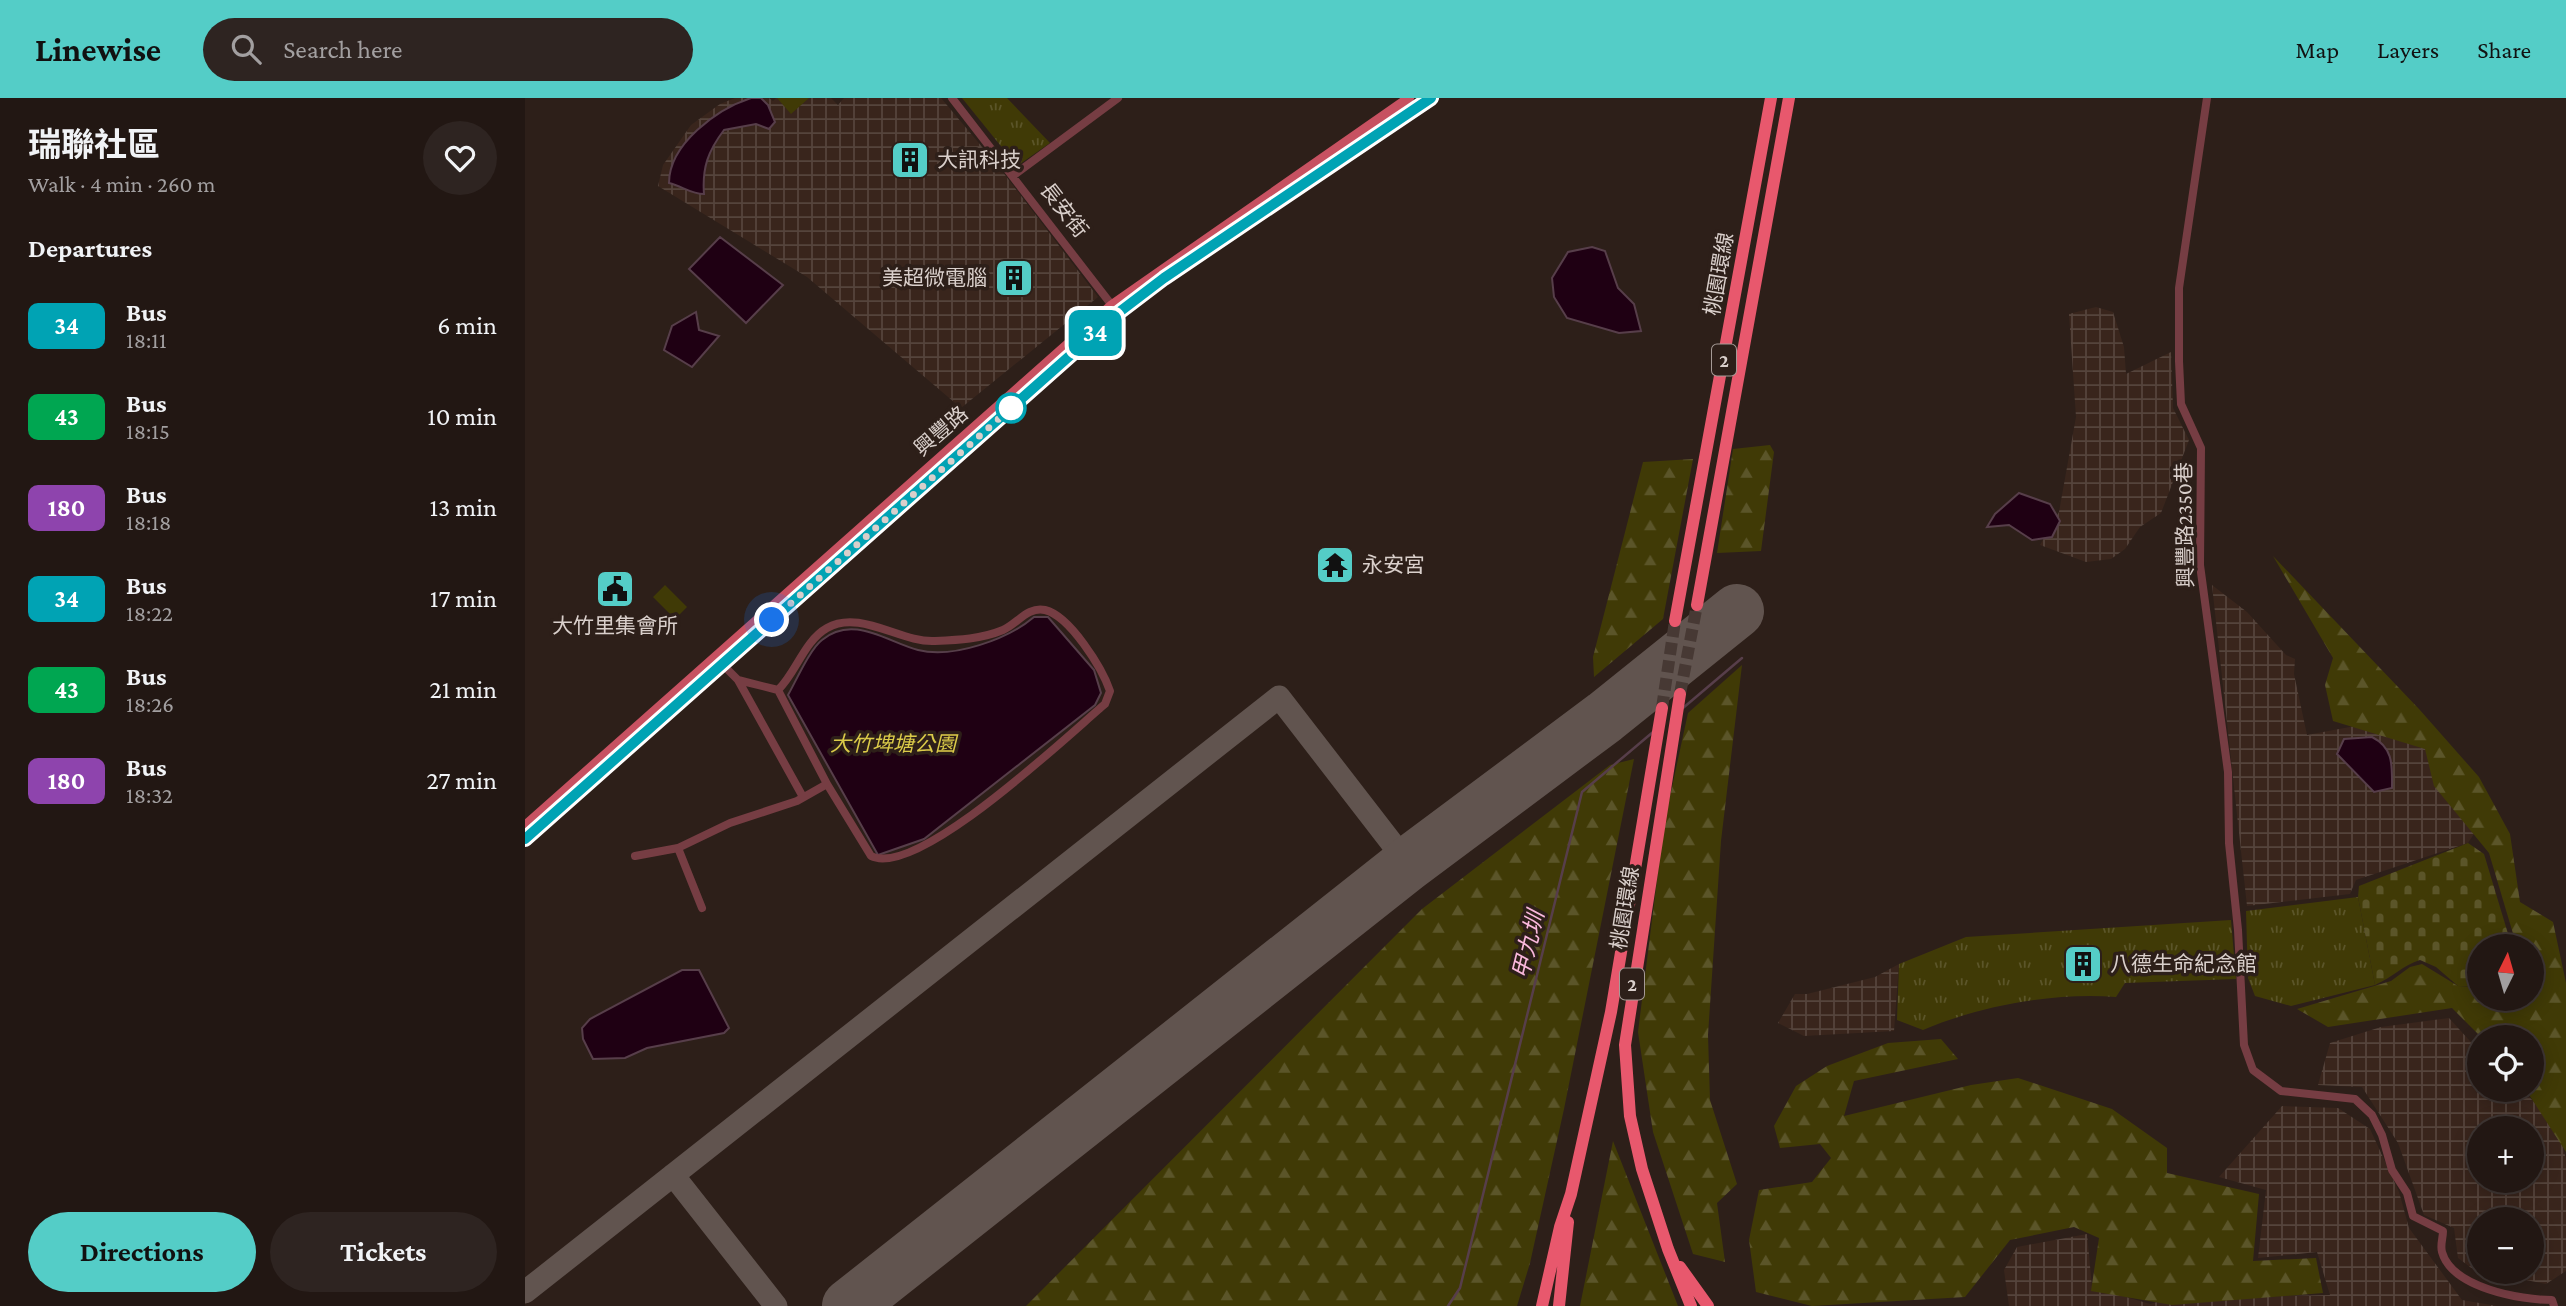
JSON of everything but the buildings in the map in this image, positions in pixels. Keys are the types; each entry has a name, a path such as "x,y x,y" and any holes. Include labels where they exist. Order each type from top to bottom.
{"highway":[{"name":"桃園環線","path":"1675,621 1771,98"},
{"name":"桃園環線","path":"1697,605 1789,98"},
{"name":"桃園環線","path":"1668,1249 1642,1169 1630,1116 1625,1045 1680,694"},
{"name":"桃園環線","path":"1571,1194 1611,1012 1662,708"},
{"path":"1542,1306 1560,1227 1571,1194"},
{"path":"1559,1306 1571,1194"},
{"path":"1668,1249 1691,1306"},
{"path":"1668,1249 1708,1306"}],"main road":[{"name":"興豐路","path":"525,826 1115,309 1409,98"},
{"name":"興豐路","path":"525,839 1115,309 1431,98"}],"street":[{"name":"長安街","path":"952,98 1115,309"},
{"path":"1014,175 1118,98"},
{"name":"興豐路2350巷","path":"2207,98 2179,288 2179,361 2181,404 2201,448 2200,565 2228,772 2229,843 2243,997 2244,1045 2253,1070 2281,1091 2355,1099 2363,1104 2382,1135 2392,1170 2407,1193 2413,1216 2443,1231 2442,1254 2455,1272 2475,1284 2522,1300 2552,1300 2554,1306"},
{"path":"738,680 778,690 827,783 871,856 890,859 955,830 1105,704 1110,691 1103,672 1063,622 1044,610 1033,610 1005,629 972,639 919,642 855,622 842,622 826,628 809,646 787,682 778,690"},
{"path":"722,664 738,680 803,797"},
{"path":"635,856 678,848 730,823 803,797 827,783"},
{"path":"678,848 702,908"}],"shaded area":[{"path":"735,98 769,98 773,101 776,98 831,98 838,105 844,98 941,98 999,167 1098,297 961,408 807,277 658,186 663,165 691,125 720,104"},
{"path":"751,98 761,98 768,105 775,122 769,129 756,124 724,130 707,160 704,194 669,183 677,155 697,130 724,110"},
{"path":"720,237 783,285 746,323 689,269"},
{"path":"1592,247 1605,251 1618,288 1634,304 1641,331 1619,333 1567,318 1554,297 1552,278 1568,252"},
{"path":"2096,307 2113,312 2124,347 2126,374 2171,352 2173,408 2189,440 2161,513 2140,527 2125,549 2111,559 2086,562 2040,545 2059,512 2076,417 2069,314"},
{"path":"696,312 699,330 719,336 692,367 664,350 672,326"},
{"path":"2019,493 2050,504 2060,521 2052,537 2032,540 2009,525 1987,527 1995,514"},
{"path":"2212,585 2247,612 2286,655 2295,659 2294,674 2307,735 2366,724 2431,744 2481,823 2468,843 2356,880 2350,894 2247,906"},
{"name":"大竹埤塘公園","path":"1034,617 1048,617 1094,670 1101,693 1095,705 924,839 878,855 788,695 813,650 822,640 846,629 870,632 918,650 947,652 979,645 1010,633"},
{"path":"2372,737 2388,752 2392,772 2392,788 2374,792 2337,754 2344,739"},
{"path":"1899,964 1894,1031 1804,1036 1778,1023 1795,994 1807,994 1875,977"},
{"path":"682,970 699,970 729,1028 724,1033 647,1048 625,1058 593,1059 583,1039 582,1028 590,1019"},
{"path":"2449,1018 2467,1038 2467,1102 2534,1102 2558,1128 2566,1159 2566,1271 2544,1284 2544,1207 2467,1207 2467,1265 2458,1258 2454,1228 2424,1215 2398,1143 2362,1087 2318,1085 2330,1043 2381,1027"},
{"path":"2282,1106 2338,1108 2370,1129 2399,1192 2409,1228 2462,1300 2497,1306 2009,1306 2004,1270 2017,1247 2087,1234 2092,1287 2150,1304 2203,1289 2249,1297 2330,1295 2317,1252 2258,1258 2266,1190 2219,1177"}],"green space":[{"path":"777,98 809,98 791,114"},
{"path":"962,98 1007,98 1050,143 1017,166"},
{"path":"1770,445 1774,452 1761,551 1717,553 1733,449"},
{"path":"1693,459 1663,619 1594,677 1593,657 1643,462"},
{"path":"2273,556 2419,709 2479,777 2510,834 2520,902 2553,922 2566,983 2566,1152 2534,1102 2544,1102 2544,1025 2469,1025 2452,1008 2328,1027 2297,1009 2391,981 2410,967 2422,964 2458,986 2467,986 2467,1012 2545,1012 2545,934 2513,934 2489,853 2434,786 2425,749 2333,721 2325,685 2333,658"},
{"path":"665,585 687,607 675,619 653,597"},
{"path":"1742,665 1721,841 1708,1035 1710,1100 1737,1184 1717,1203 1725,1262 1693,1254 1653,1132 1638,1032 1664,824 1688,713"},
{"path":"1634,759 1564,1109 1530,1263 1517,1306 1026,1306 1422,909 1610,765"},
{"path":"2468,843 2484,854 2508,934 2467,934 2467,986 2458,986 2436,967 2420,960 2375,985 2358,897 2359,886"},
{"path":"2358,897 2375,985 2291,1006 2255,996 2248,978 2246,911"},
{"path":"2231,920 2236,979 2125,983 2116,997 2068,997 2018,1003 1968,1014 1923,1030 1897,1020 1899,964 1966,937"},
{"path":"1941,1039 1958,1059 1854,1081 1844,1116 1971,1085 2018,1078 2112,1109 2167,1148 2167,1173 2259,1194 2253,1261 2316,1258 2323,1293 2172,1305 2091,1291 2099,1238 2074,1227 2010,1240 1965,1297 1812,1306 1756,1292 1749,1240 1759,1190 1812,1182 1831,1158 1820,1144 1780,1148 1774,1126 1796,1086 1827,1066 1888,1043"},
{"path":"1613,1141 1678,1306 1580,1306"}],"waterway":[{"name":"甲九圳","path":"1683,708 1742,658"},
{"name":"甲九圳","path":"1448,1306 1460,1288 1582,792 1653,732"}],"taxiway":[{"path":"525,1292 1279,697 1408,864"},
{"path":"673,1175 776,1306"}],"runway":[{"path":"849,1306 1408,864 1605,717 1737,611"}],"tunnel":[{"path":"1680,694 1697,605"},
{"path":"1662,708 1675,621"}],"bus line":[{"name":"34","path":"525,839 1118,313 1164,278 1431,98"}],"place":[{"name":"大訊科技","path":"910,160"},
{"name":"美超微電腦","path":"1014,278"},
{"name":"永安宮","path":"1335,565"},
{"name":"大竹里集會所","path":"615,589"},
{"name":"八德生命紀念館","path":"2083,964"}],"route":[{"path":"772,620 1011,408"}]}
